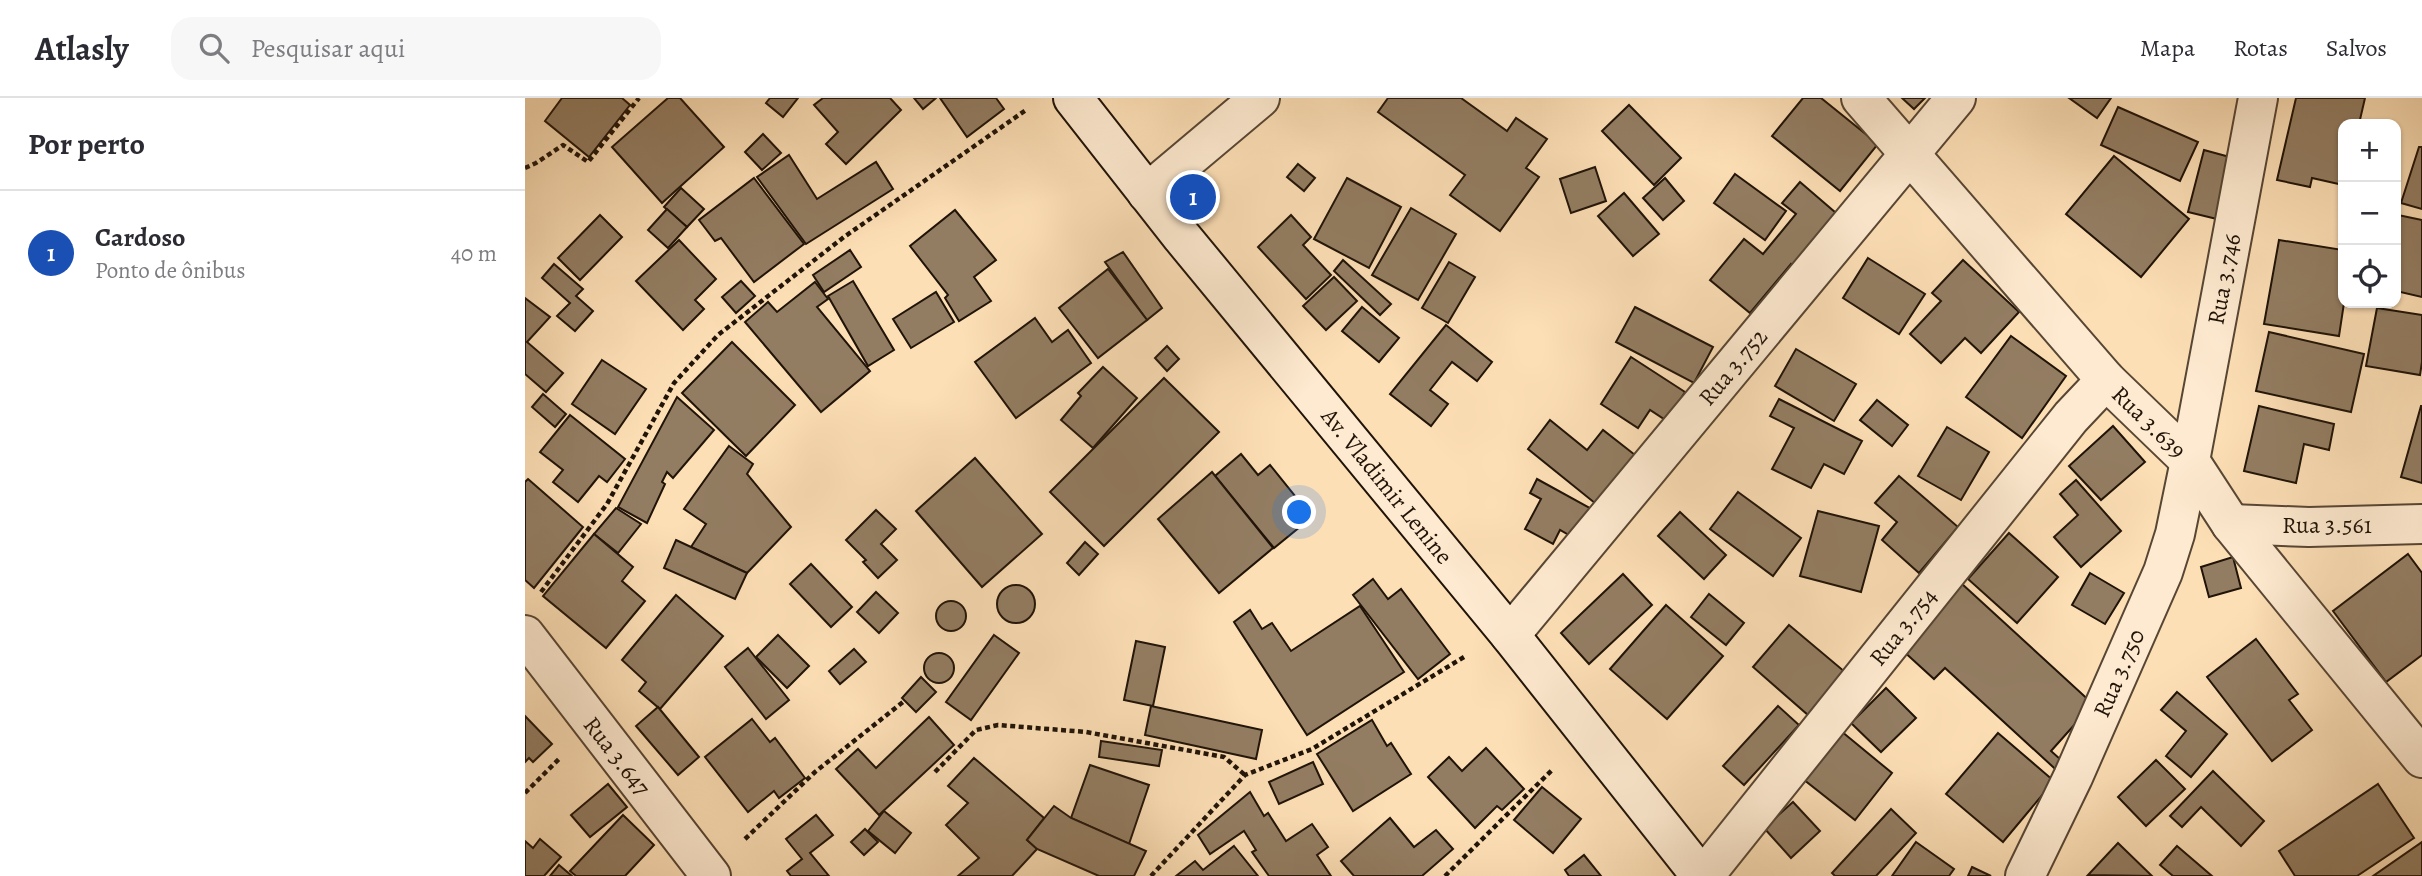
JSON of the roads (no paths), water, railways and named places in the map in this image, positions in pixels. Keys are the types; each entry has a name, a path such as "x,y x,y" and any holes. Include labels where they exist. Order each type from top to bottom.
{"street":[{"name":"Av. Vladimir Lenine","path":"1073,98 1147,193 1508,633 1702,876"},
{"path":"1147,193 1260,98"},
{"name":"Rua 3.639","path":"1861,98 2106,380 2190,461 2231,524 2422,758"},
{"name":"Rua 3.752","path":"1508,633 1956,98"},
{"name":"Rua 3.746","path":"2190,461 2258,98"},
{"name":"Rua 3.754","path":"1702,876 2071,417 2106,380"},
{"name":"Rua 3.750","path":"2025,876 2073,777 2163,572 2175,534 2190,461"},
{"name":"Rua 3.561","path":"2231,524 2309,527 2422,524"},
{"name":"Rua 3.647","path":"530,617 710,875"}],"place":[{"name":"Cardoso","path":"1193,197"}]}
